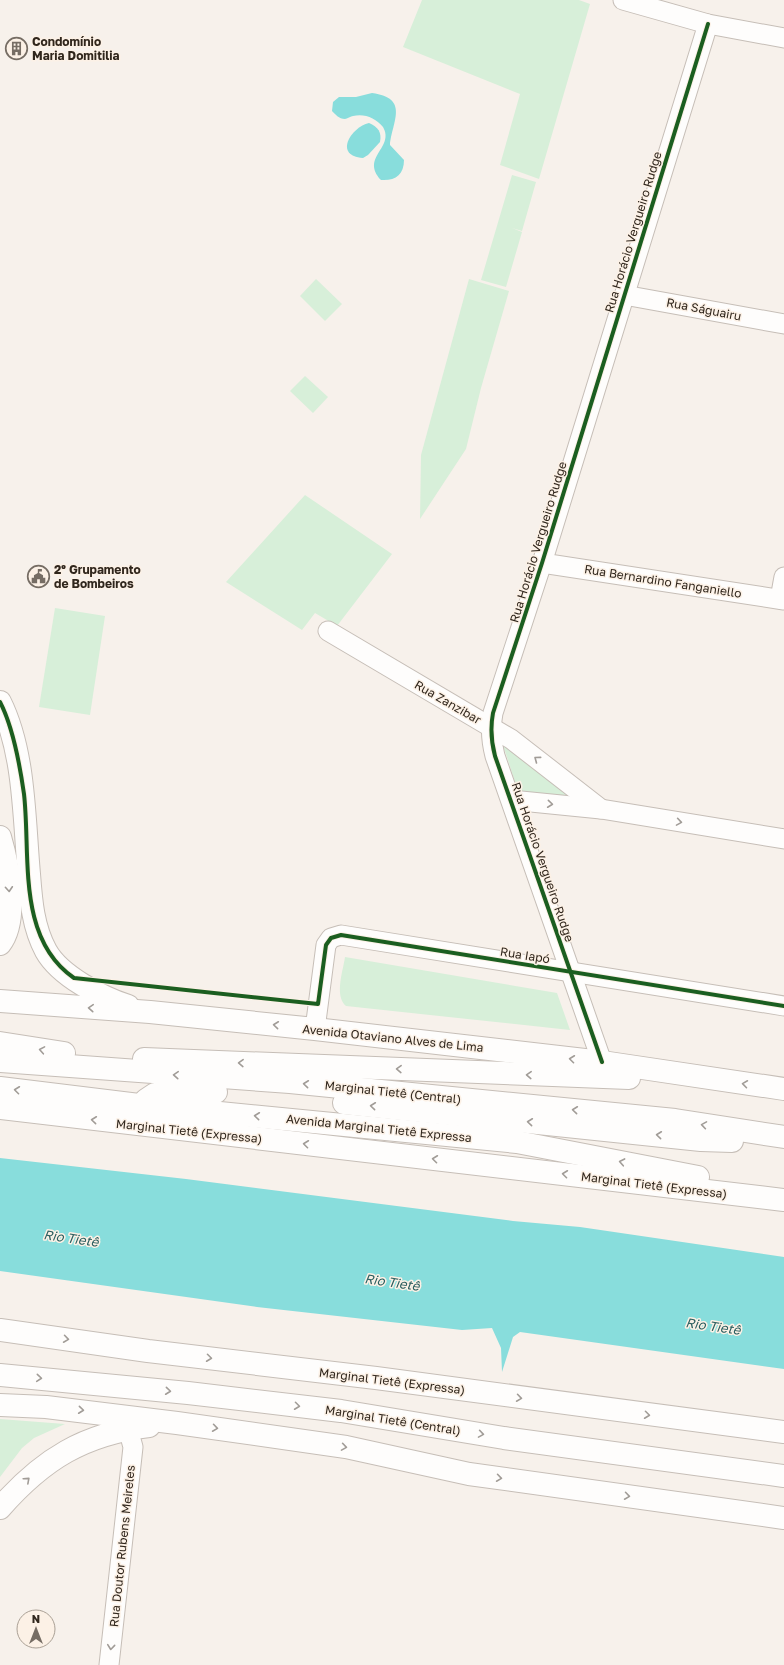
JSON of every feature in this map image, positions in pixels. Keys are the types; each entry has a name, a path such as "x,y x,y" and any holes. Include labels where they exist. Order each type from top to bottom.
{"highway":[{"path":"0,702 14,746 24,794 25,837 32,906 36,927 47,951 60,969 82,984 124,1004 150,1012"},
{"path":"0,837 10,890 9,919 5,938 0,944"},
{"name":"Avenida Otaviano Alves de Lima","path":"0,1001 150,1012 315,1029 602,1062 680,1075 784,1089"},
{"path":"0,1043 55,1052 126,1058 560,1076 657,1078 680,1075"},
{"name":"Marginal Tietê (Central)","path":"0,1061 336,1087 675,1120 783,1137"},
{"name":"Avenida Marginal Tietê Expressa","path":"0,1088 139,1105 517,1142 724,1182 753,1196"},
{"path":"139,1105 155,1094 234,1092 701,1140 741,1141 766,1140 783,1137"},
{"name":"Marginal Tietê (Expressa)","path":"0,1108 784,1200"},
{"name":"Marginal Tietê (Expressa)","path":"0,1330 148,1351 376,1378 784,1432"},
{"name":"Marginal Tietê (Central)","path":"0,1375 188,1393 341,1411 504,1438 784,1476"},
{"path":"0,1405 54,1408 177,1423 346,1447 469,1474 784,1518"},
{"path":"0,1508 30,1477 58,1455 106,1434 126,1429 177,1423"}],"street":[{"path":"623,0 708,24 784,38"},
{"name":"Rua Horácio Vergueiro Rudge","path":"602,1062 495,756 490,735 490,726 542,563 708,24"},
{"name":"Rua Ságuairu","path":"624,295 784,324"},
{"name":"Rua Bernardino Fanganiello","path":"542,563 782,599"},
{"path":"782,599 784,577"},
{"name":"Rua Zanzibar","path":"328,631 490,726 555,772 601,809"},
{"name":"Rua Zanzibar","path":"511,800 601,809 784,839"},
{"name":"Rua Iapó","path":"315,1029 326,946 328,941 335,936 341,935 570,973 784,1006"},
{"name":"Rua Doutor Rubens Meireles","path":"109,1665 133,1448 130,1436 126,1429"}],"green space":[{"path":"422,0 579,0 590,4 539,179 500,165 520,94 403,47"},
{"path":"512,175 536,182 522,231 512,228 522,232 506,287 481,280"},
{"path":"316,279 342,304 325,321 300,296"},
{"path":"469,279 509,291 481,388 466,449 420,519 421,455"},
{"path":"305,376 328,397 313,413 290,391"},
{"path":"305,495 392,554 337,626 315,613 302,630 226,582"},
{"path":"55,608 105,616 90,715 39,707"},
{"path":"502,742 579,799 518,791"},
{"path":"345,957 557,993 570,1030 346,1006 342,1002 340,996 340,983"},
{"path":"0,1419 65,1424 34,1438 22,1448 0,1477"}],"water":[{"path":"372,93 384,96 391,100 395,106 395,120 390,145 404,160 404,165 398,176 386,180 381,180 374,165 385,141 383,127 370,117 357,115 343,119 332,111 333,102 339,97 356,97"},
{"path":"369,123 379,130 380,142 368,155 363,158 354,156 349,152 347,147 348,141 356,130"},
{"name":"Rio Tietê","path":"0,1158 186,1179 513,1221 580,1227 784,1257 784,1369 520,1332 513,1337 502,1372 501,1348 492,1328 462,1330 257,1307 0,1271"}],"cycle path":[{"path":"602,1062 495,756 491,724 493,713 542,563 708,24"},
{"path":"0,702 9,723 18,759 24,794 30,894 35,918 43,941 55,961 74,978 318,1004 326,945 331,938 341,935 784,1006"}],"place":[{"name":"Condomínio Maria Domitilia","path":"17,48"},
{"name":"2º Grupamento de Bombeiros","path":"39,576"}]}
